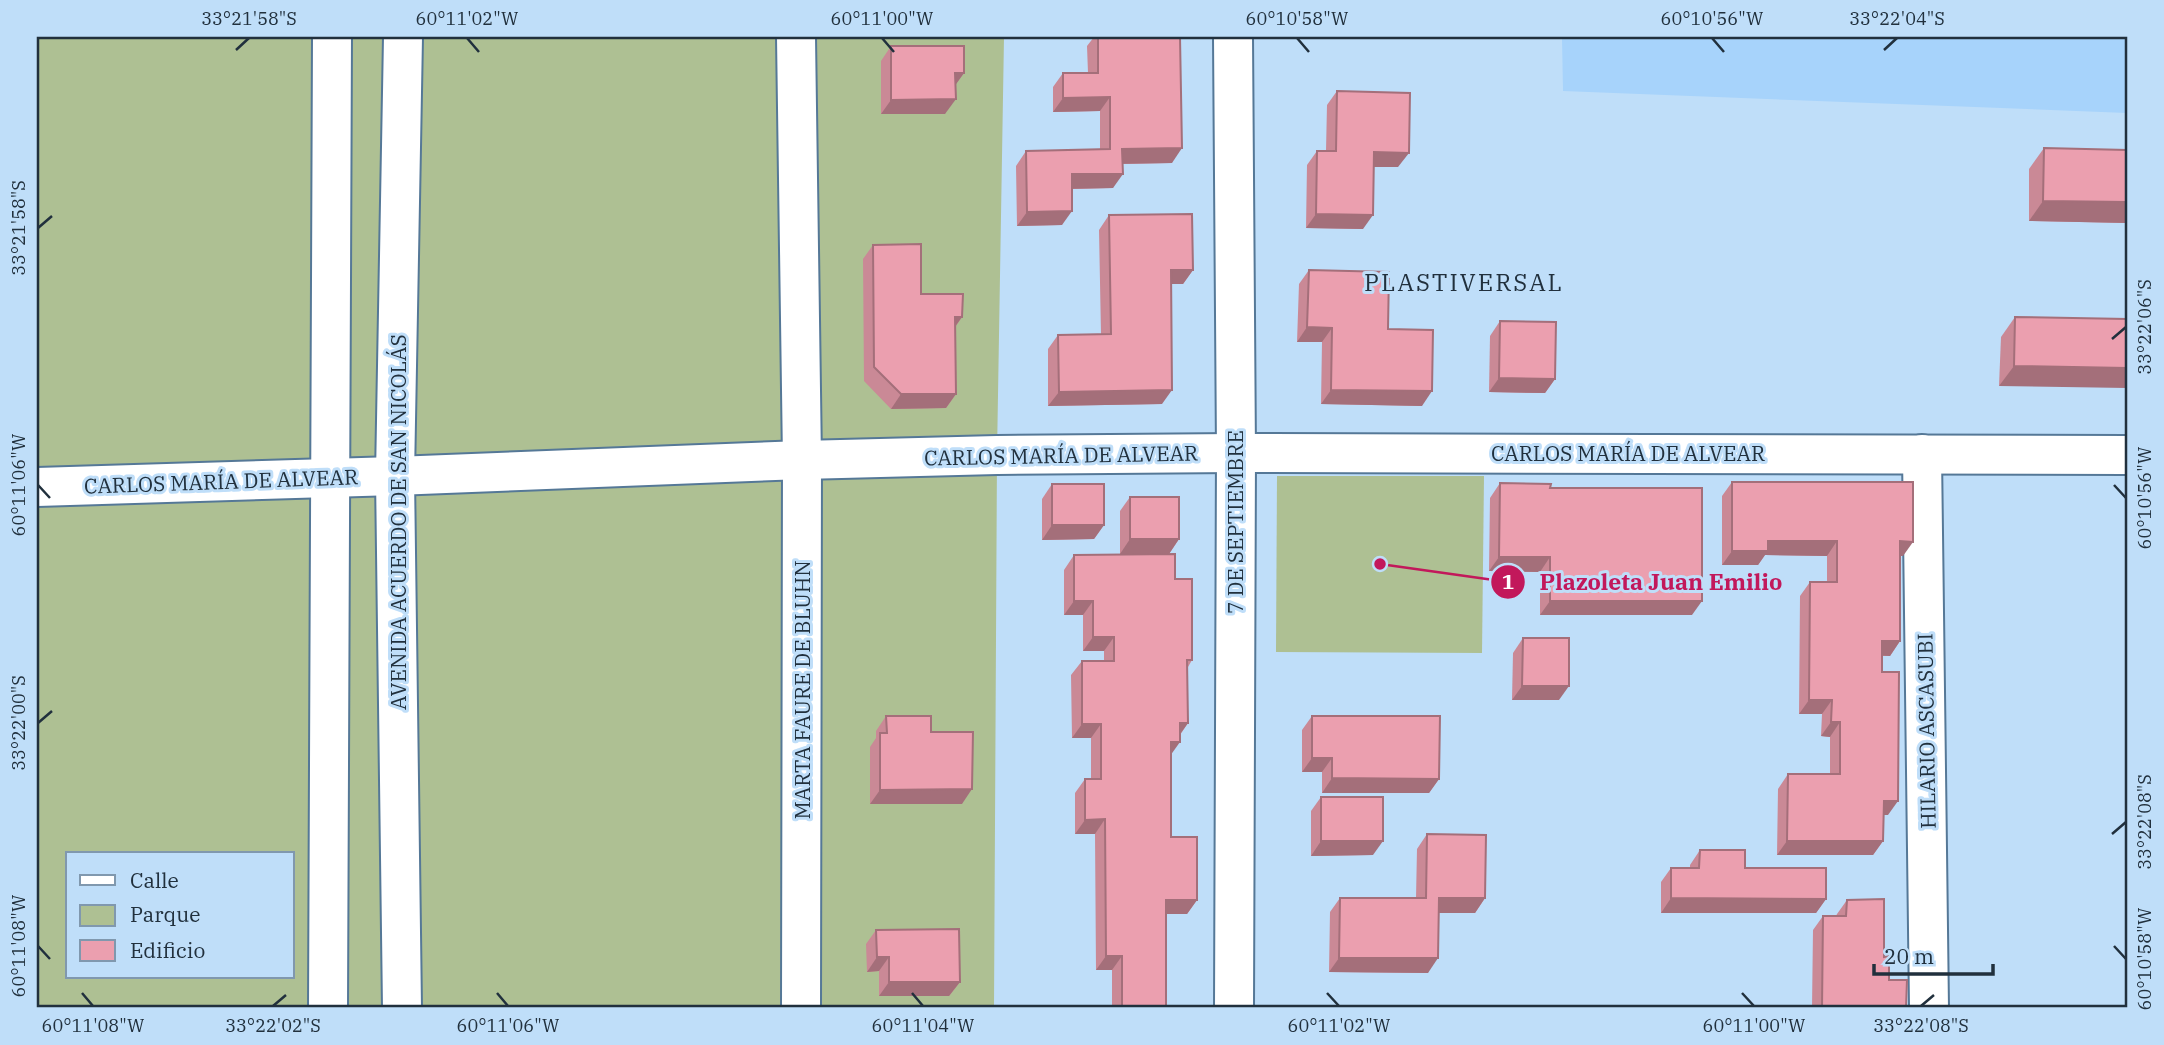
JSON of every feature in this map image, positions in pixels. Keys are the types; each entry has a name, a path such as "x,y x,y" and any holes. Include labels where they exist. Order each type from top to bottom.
{"street":[{"path":"328,1008 332,37"},
{"name":"AVENIDA ACUERDO DE SAN NICOLÁS","path":"402,37 396,476 402,1008"},
{"name":"MARTA FAURE DE BLUHN","path":"796,37 802,460 801,1008"},
{"name":"7 DE SEPTIEMBRE","path":"1233,37 1236,453 1234,1008"},
{"name":"CARLOS MARÍA DE ALVEAR","path":"37,487 802,460 1236,453 2127,454"},
{"name":"HILARIO ASCASUBI","path":"1922,454 1930,1008"}],"shaded area":[{"path":"1562,37 2127,37 2127,113 1563,91"}],"green space":[{"path":"37,37 1004,37 997,455 994,1008 37,1008"},
{"path":"1277,476 1484,476 1482,653 1276,652"}],"building":[{"path":"1098,37 1180,37 1182,148 1122,149 1123,174 1072,174 1072,211 1027,212 1026,151 1110,149 1110,97 1063,98 1063,73 1098,73"},
{"path":"891,46 964,46 964,73 955,73 956,99 891,100"},
{"path":"1337,91 1410,93 1409,153 1374,152 1373,215 1316,214 1317,151 1336,151"},
{"path":"2044,148 2127,150 2127,202 2043,201"},
{"path":"1192,214 1193,270 1171,270 1172,390 1059,392 1058,335 1111,334 1109,215"},
{"path":"921,244 921,294 963,294 962,317 955,317 956,394 901,394 874,367 873,245"},
{"path":"1309,270 1389,272 1388,329 1433,330 1432,391 1331,390 1332,328 1307,327"},
{"path":"2015,317 2127,319 2127,368 2014,366"},
{"path":"1500,321 1556,322 1555,379 1499,378"},
{"path":"1732,482 1913,482 1913,542 1900,541 1900,641 1882,641 1882,672 1899,672 1898,801 1884,801 1883,841 1787,841 1788,774 1840,774 1840,722 1831,722 1832,700 1809,700 1810,582 1837,582 1837,541 1768,541 1768,551 1732,551"},
{"path":"1500,483 1551,484 1550,488 1702,488 1702,601 1550,601 1550,557 1499,557"},
{"path":"1052,484 1104,484 1104,525 1052,525"},
{"path":"1130,497 1179,497 1179,539 1130,539"},
{"path":"1175,554 1175,579 1192,579 1192,660 1187,660 1188,723 1180,723 1180,742 1171,742 1171,837 1197,837 1197,900 1166,900 1166,1008 1122,1008 1122,956 1106,956 1105,819 1085,820 1085,779 1101,779 1101,724 1082,724 1082,661 1114,661 1114,637 1093,637 1093,601 1074,601 1074,555"},
{"path":"1523,638 1569,638 1569,686 1522,686"},
{"path":"886,716 931,716 931,732 973,732 972,789 880,790 880,733 887,733"},
{"path":"1312,716 1440,716 1439,779 1332,778 1332,758 1312,758"},
{"path":"1321,797 1383,797 1383,841 1321,841"},
{"path":"1427,834 1486,835 1485,898 1439,898 1438,958 1339,958 1340,898 1426,898"},
{"path":"1700,850 1745,850 1745,868 1826,868 1826,899 1671,898 1671,868 1699,868"},
{"path":"1884,899 1884,957 1889,956 1889,980 1907,980 1906,1008 1822,1008 1823,916 1846,916 1847,900"},
{"path":"959,929 960,982 889,982 889,957 877,957 876,930"}],"place":[{"name":"Plazoleta Juan Emilio","path":"1380,564"}],"district":[{"name":"PLASTIVERSAL","path":"1464,282"}]}
